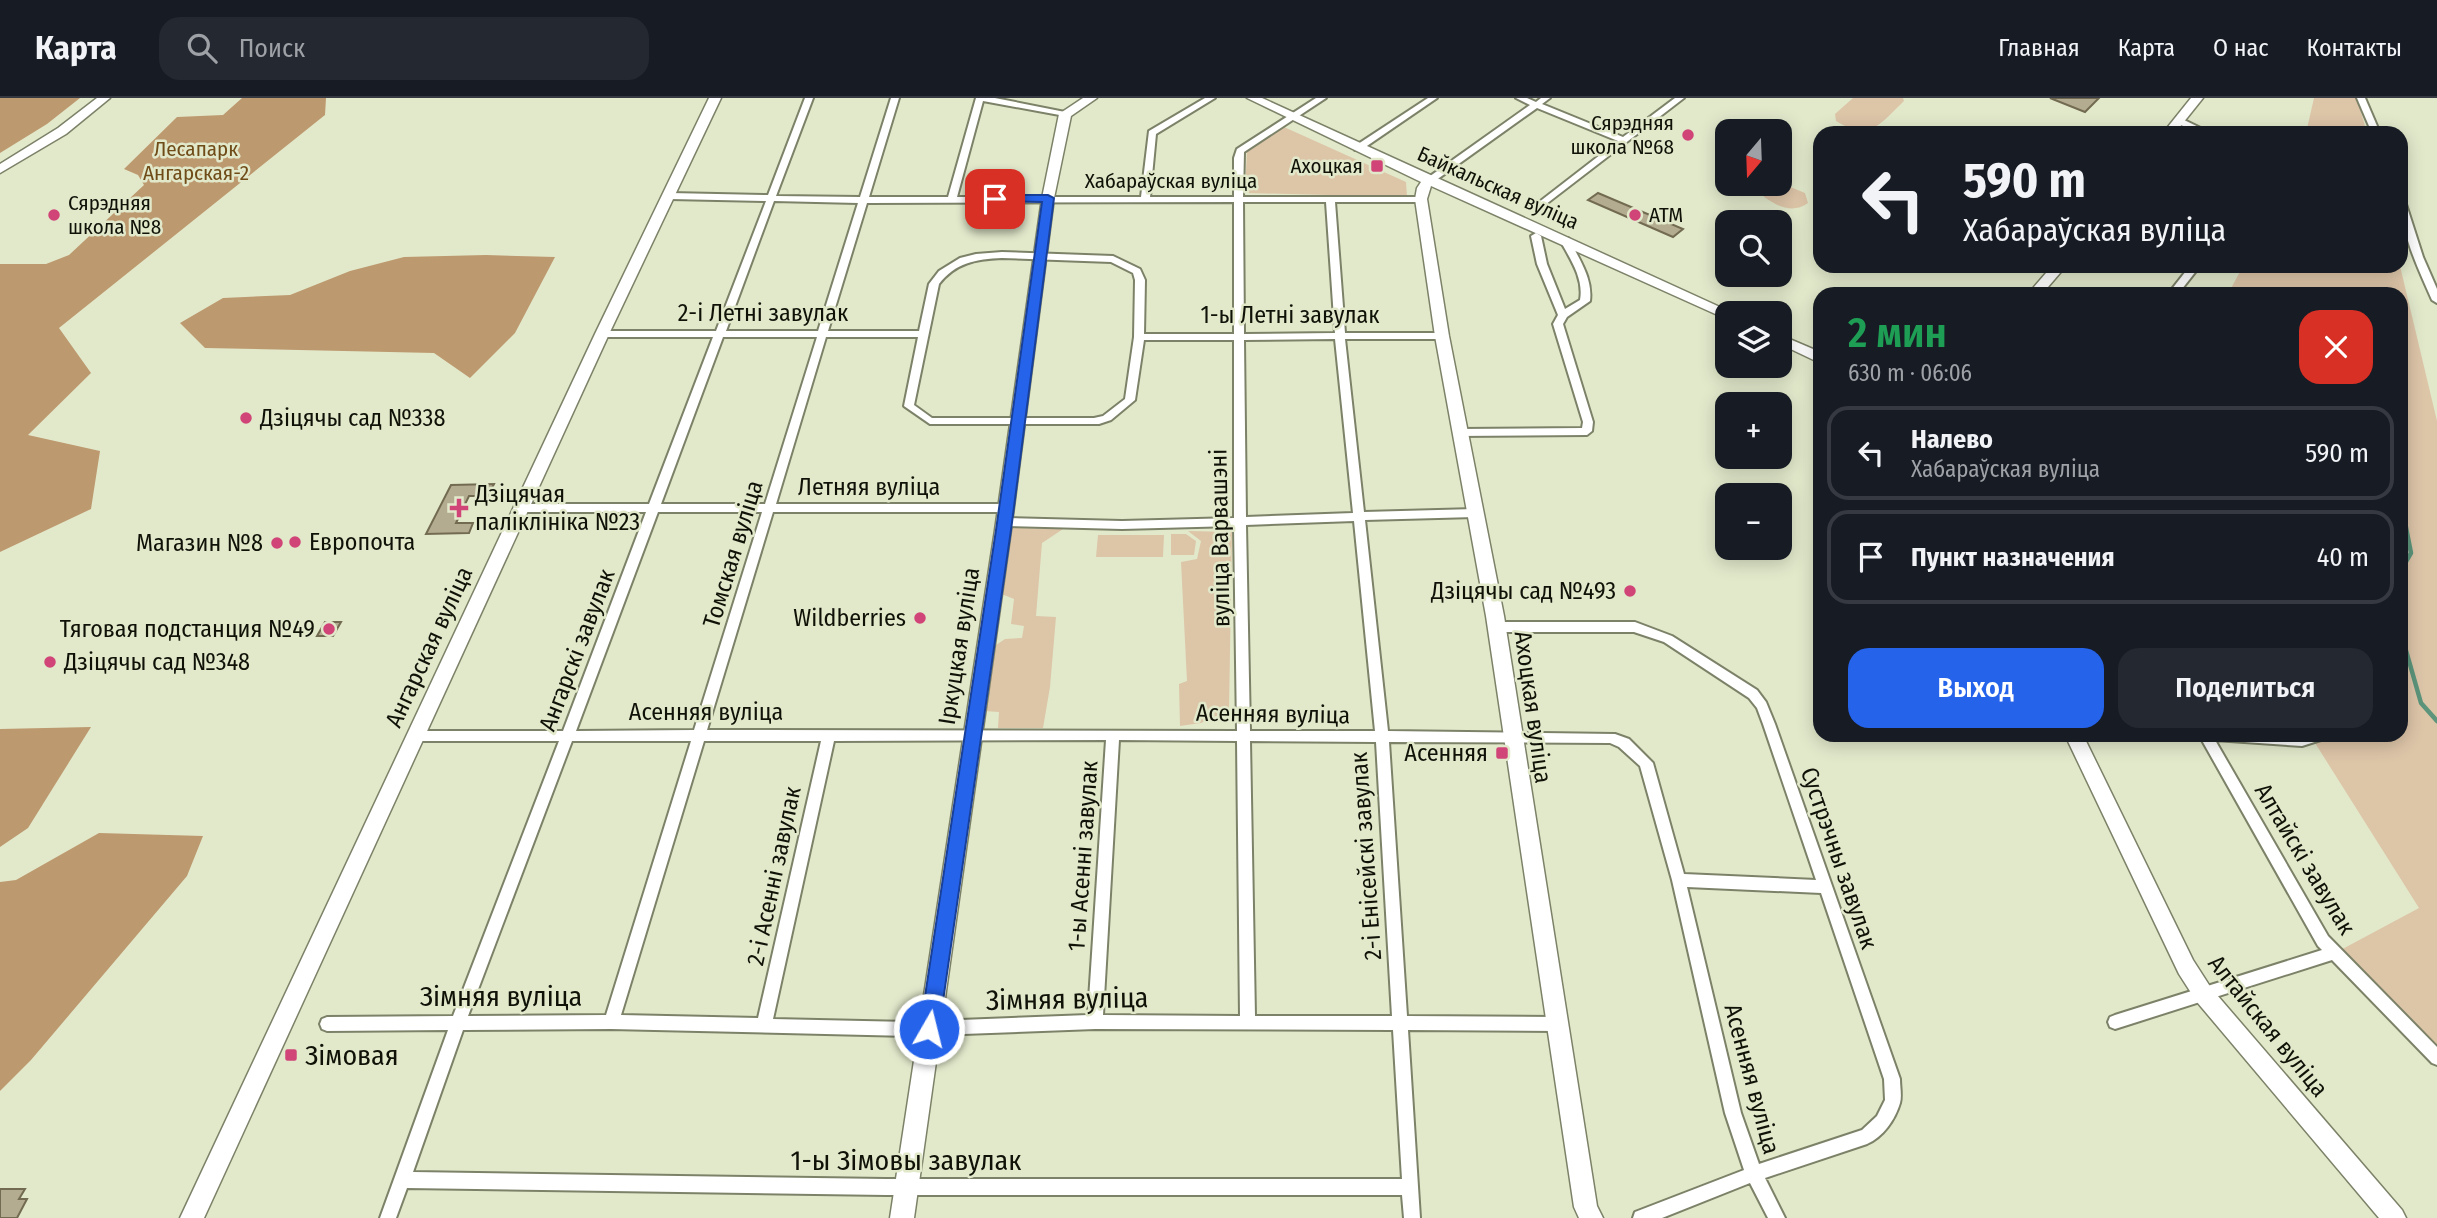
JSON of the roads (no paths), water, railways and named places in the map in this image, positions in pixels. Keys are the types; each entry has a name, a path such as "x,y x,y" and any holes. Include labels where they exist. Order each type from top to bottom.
{"street":[{"path":"0,169 62,131 104,98"},
{"name":"Ангарская вуліца","path":"192,1218 602,334 715,98"},
{"name":"Ангарскі завулак","path":"388,1218 459,1021 809,98"},
{"name":"Томская вуліца","path":"611,1021 895,98"},
{"path":"952,199 981,98 1065,114 1091,98"},
{"path":"1145,198 1152,133 1211,98"},
{"name":"Байкальская вуліца","path":"1253,98 1429,181 1715,309"},
{"name":"вуліца Варвашэні","path":"1248,1023 1236,199 1240,150 1322,98"},
{"path":"1358,148 1433,98"},
{"path":"1520,98 1624,141"},
{"path":"1421,199 1423,188 1429,181 1546,98"},
{"path":"1538,206 1680,98"},
{"path":"2175,126 2197,98"},
{"path":"2361,98 2373,126"},
{"name":"Іркуцкая вуліца","path":"902,1218 1005,515 1048,198 1065,114"},
{"path":"2179,121 2191,126"},
{"name":"Хабараўская вуліца","path":"670,196 862,200 1421,199"},
{"name":"Ахоцкая вуліца","path":"1421,199 1442,336 1497,627 1556,1024 1586,1207 1591,1218"},
{"name":"2-і Енісейскі завулак","path":"1330,200 1340,336 1382,738 1412,1218"},
{"path":"2408,224 2418,257 2437,300"},
{"path":"1536,236 1542,264 1563,315"},
{"path":"1460,433 1587,431 1588,422 1558,324 1563,315 1585,301 1587,295 1583,277 1565,240"},
{"path":"976,256 1042,256 1113,259 1137,271 1140,280 1139,337 1130,400 1114,413 1095,422 930,421 917,414 909,406 910,395 934,284 950,266 976,256"},
{"path":"2041,287 2053,273"},
{"name":"2-і Летні завулак","path":"602,334 925,334"},
{"name":"1-ы Летні завулак","path":"1139,337 1442,336"},
{"path":"1792,345 1813,355"},
{"name":"Летняя вуліца","path":"523,508 768,508 1240,521 1358,514 1475,513"},
{"name":"Сустрэчны завулак","path":"1497,627 1635,627 1668,639 1753,694 1762,706 1892,1080 1893,1101 1884,1122 1867,1136 1754,1174"},
{"name":"Асенняя вуліца","path":"416,736 569,734 1610,738 1624,743 1646,763 1679,880 1733,1113 1754,1174 1777,1218"},
{"name":"2-і Асенні завулак","path":"764,1026 829,735"},
{"name":"1-ы Асенні завулак","path":"1095,1022 1113,735"},
{"name":"Алтайская вуліца","path":"2077,742 2186,967 2204,995 2394,1218"},
{"name":"Алтайскі завулак","path":"2209,742 2323,941 2437,1058"},
{"path":"1679,880 1824,887"},
{"path":"2115,1022 2335,953"},
{"name":"Зімняя вуліца","path":"327,1024 611,1021 929,1029 1095,1022 1556,1024"},
{"path":"1641,1218 1754,1174"},
{"name":"1-ы Зімовы завулак","path":"403,1180 907,1186 1409,1186"}],"waterway":[{"path":"2408,538 2411,553 2408,558"},
{"path":"2408,658 2421,703 2437,721"}],"place":[{"name":"Сярэдняя школа №68","path":"1688,135"},
{"name":"Ахоцкая","path":"1377,166"},
{"name":"Сярэдняя школа №8","path":"54,215"},
{"name":"АТМ","path":"1635,215"},
{"name":"Дзіцячы сад №338","path":"246,418"},
{"name":"Дзіцячая паліклініка №23","path":"459,508"},
{"name":"Европочта","path":"295,542"},
{"name":"Магазин №8","path":"277,543"},
{"name":"Дзіцячы сад №493","path":"1630,591"},
{"name":"Wildberries","path":"920,618"},
{"name":"Тяговая подстанция №49","path":"329,629"},
{"name":"Дзіцячы сад №348","path":"50,662"},
{"name":"Асенняя","path":"1502,753"},
{"name":"Зімовая","path":"291,1055"}],"park label":[{"name":"Лесапарк Ангарская-2","path":"196,161"}]}
